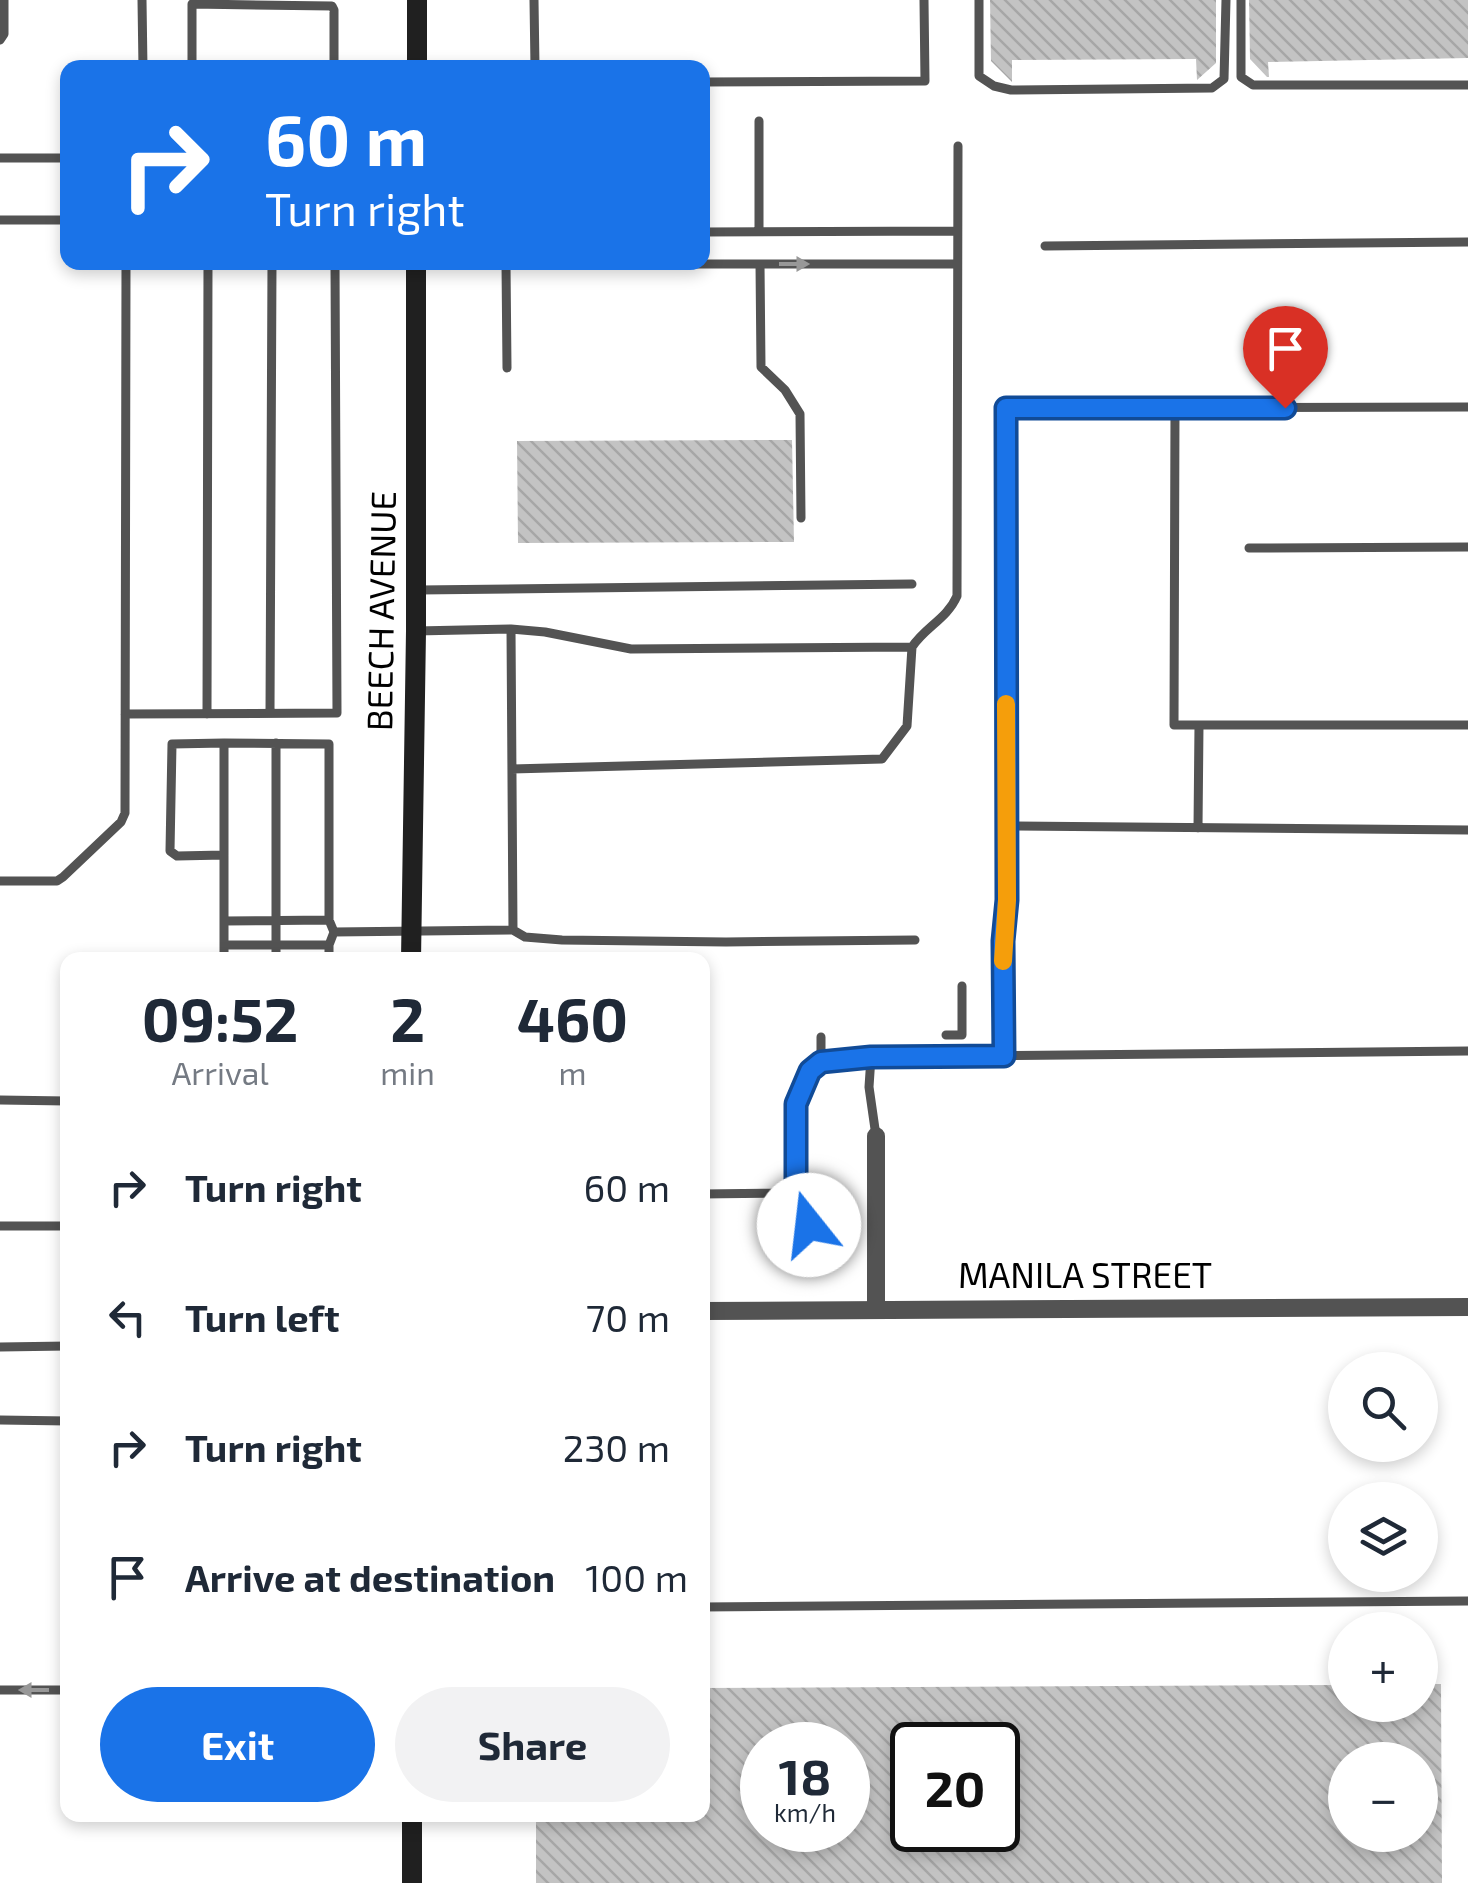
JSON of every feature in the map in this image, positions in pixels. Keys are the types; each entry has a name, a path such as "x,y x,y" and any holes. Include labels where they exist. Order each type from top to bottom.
{"main road":[{"path":"416,60 417,0"},
{"name":"BEECH AVENUE","path":"411,952 416,270"},
{"path":"412,1822 412,1883"}],"street":[{"path":"876,1136 876,1310"},
{"name":"MANILA STREET","path":"710,1310 1468,1307"}],"lane":[{"path":"0,40 4,34 4,0"},
{"path":"142,0 143,60"},
{"path":"534,0 535,60"},
{"path":"710,82 925,82 924,0"},
{"path":"979,0 979,76 994,86 1011,90 1212,88 1224,79 1226,0"},
{"path":"1241,0 1241,77 1254,85 1468,85"},
{"path":"192,60 192,2 332,6 334,60"},
{"path":"759,121 759,232"},
{"path":"512,769 882,759 907,726 912,647 920,634 942,619 957,596 958,146"},
{"path":"0,158 60,158"},
{"path":"0,220 60,220"},
{"path":"710,232 957,231"},
{"path":"1045,246 1468,242"},
{"path":"710,264 957,264"},
{"path":"760,264 761,366 785,390 800,414 800,518"},
{"path":"0,881 64,878 121,822 125,813 126,270"},
{"path":"207,714 208,270"},
{"path":"270,713 272,270"},
{"path":"125,714 337,713 336,270"},
{"path":"506,270 507,368"},
{"path":"1004,1056 1006,408 1468,407"},
{"path":"1176,408 1174,725 1468,725"},
{"path":"1249,548 1468,548"},
{"path":"416,590 912,584"},
{"path":"416,632 512,629 630,649 912,647"},
{"path":"512,629 513,930"},
{"path":"1198,828 1199,726"},
{"path":"224,743 224,952"},
{"path":"276,743 276,952"},
{"path":"224,855 172,854 170,850 172,744 328,744 329,920 334,932 329,952"},
{"path":"1006,826 1468,830"},
{"path":"224,921 329,920"},
{"path":"334,932 513,930 525,938 562,940 915,940"},
{"path":"224,944 329,945"},
{"path":"946,1035 962,1035 962,986"},
{"path":"821,1038 821,1062"},
{"path":"796,1193 796,1104 810,1071 821,1062 871,1057 1468,1051"},
{"path":"871,1057 869,1086 876,1136"},
{"path":"0,1100 60,1100"},
{"path":"710,1194 796,1193 810,1205 809,1246"},
{"path":"0,1226 60,1226"},
{"path":"0,1346 60,1346"},
{"path":"0,1420 60,1420"},
{"path":"710,1608 1468,1600"},
{"path":"0,1690 60,1690"}],"building":[{"path":"990,0 1216,0 1216,63 1197,80 1196,59 1012,60 1012,82 991,61"},
{"path":"1249,0 1468,0 1468,58 1268,62 1267,77 1250,59"},
{"path":"792,440 794,542 518,543 517,441"},
{"path":"1441,1684 1442,1883 536,1883 536,1822 710,1822 710,1688 1328,1685 1328,1722 1438,1722"}],"slow traffic":[{"path":"1003,961 1007,900 1006,704"}],"route":[{"path":"809,1225 810,1205 796,1193 796,1104 810,1071 821,1062 871,1057 1004,1056 1006,408 1285,408"}]}
